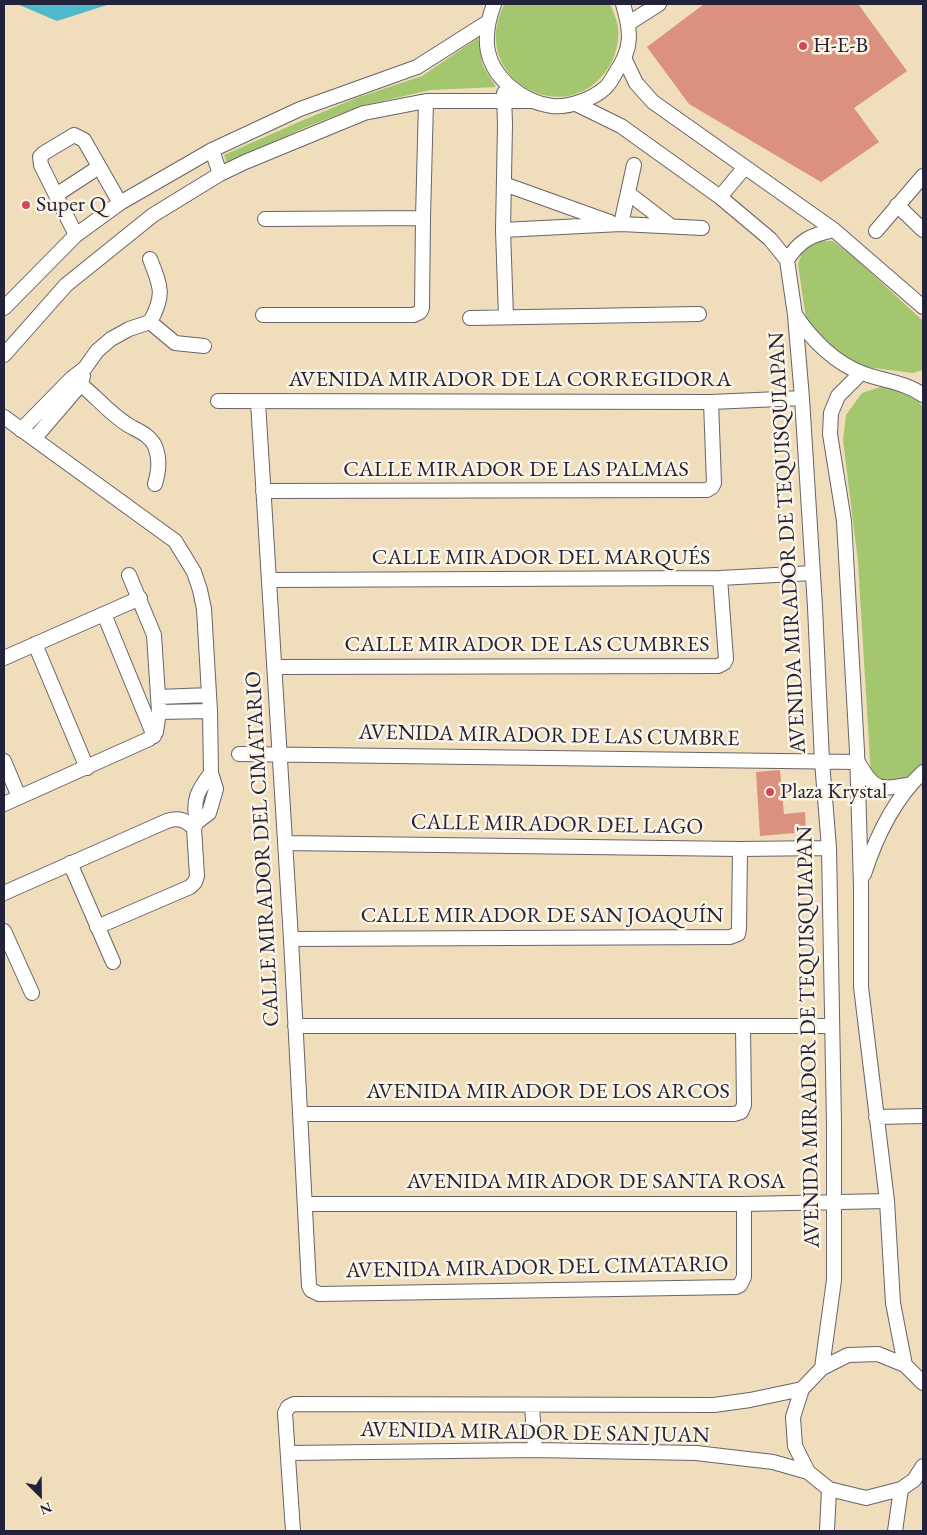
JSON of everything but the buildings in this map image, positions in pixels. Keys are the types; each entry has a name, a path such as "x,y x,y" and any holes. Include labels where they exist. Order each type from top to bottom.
{"street":[{"path":"494,4 488,22 487,46 495,69 514,90 531,101"},
{"path":"4,355 66,285 153,215 220,174 280,147 364,114 426,101 531,101 553,106 576,104 606,88 625,60 629,42 629,23 622,4"},
{"path":"629,23 659,4"},
{"path":"4,308 76,235 120,203 212,150 300,109 417,67 488,22"},
{"path":"625,60 636,83 653,102 834,230 923,307"},
{"path":"503,80 503,230 506,317"},
{"path":"263,315 414,315 420,312 422,308 426,101"},
{"path":"576,104 621,126 720,197 770,239 787,260 794,248 804,240 819,233 834,230"},
{"path":"76,235 41,165 40,157 44,153 74,135 79,136 84,140 120,203"},
{"path":"212,150 220,174"},
{"path":"618,224 628,193 634,165"},
{"path":"56,195 99,167"},
{"path":"720,197 745,167"},
{"path":"876,231 923,176"},
{"path":"504,184 618,224"},
{"path":"628,193 671,226"},
{"path":"897,205 923,230"},
{"path":"265,219 423,218"},
{"path":"503,230 618,224 702,228"},
{"path":"34,439 97,351 111,339 150,322 158,308 161,291 150,259"},
{"name":"AVENIDA MIRADOR DE TEQUISQUIAPAN","path":"787,260 795,315 802,398 822,761 829,848 834,1124 834,1280 822,1368"},
{"path":"470,318 699,314"},
{"path":"795,315 807,333 835,358 861,373 920,388"},
{"path":"150,322 175,343 204,346"},
{"path":"861,373 838,396 831,413 830,434 844,521 858,762 861,987 887,1201 893,1303 905,1365"},
{"path":"21,430 76,381"},
{"path":"76,381 117,416 149,437 158,456 159,469 156,484"},
{"name":"AVENIDA MIRADOR DE LA CORREGIDORA","path":"218,401 711,402 802,398"},
{"name":"CALLE MIRADOR DEL CIMATARIO","path":"258,402 291,938 309,1286 313,1292"},
{"name":"CALLE MIRADOR DE LAS PALMAS","path":"263,491 707,490 714,483 711,402"},
{"path":"4,417 176,541 194,572 204,609 210,711 211,772 201,786 194,808 197,876 195,882 190,886 97,926"},
{"name":"CALLE MIRADOR DEL MARQUÉS","path":"269,580 720,578 812,573"},
{"path":"4,804 154,736 159,712 159,697 154,635 129,575"},
{"name":"CALLE MIRADOR DE LAS CUMBRES","path":"274,667 718,666 724,663 726,658 720,578"},
{"path":"4,658 140,598"},
{"path":"104,614 154,736"},
{"path":"35,644 87,768"},
{"path":"159,697 209,695"},
{"path":"159,712 210,711"},
{"name":"AVENIDA MIRADOR DE LAS CUMBRE","path":"239,754 858,762"},
{"path":"4,761 20,797"},
{"path":"858,762 869,780 875,785 891,788 910,784"},
{"path":"861,886 869,858 880,832 910,784 923,772"},
{"path":"4,893 175,818 196,825"},
{"name":"CALLE MIRADOR DEL LAGO","path":"285,843 740,849 829,848"},
{"name":"CALLE MIRADOR DE SAN JOAQUÍN","path":"291,938 730,937 738,934 739,929 740,849"},
{"path":"70,863 113,962"},
{"path":"4,931 32,993"},
{"path":"295,1026 831,1026"},
{"name":"AVENIDA MIRADOR DE LOS ARCOS","path":"300,1114 734,1114 741,1112 744,1105 743,1027"},
{"path":"876,1117 923,1116"},
{"name":"AVENIDA MIRADOR DE SANTA ROSA","path":"305,1204 744,1204 887,1201"},
{"name":"AVENIDA MIRADOR DEL CIMATARIO","path":"313,1292 319,1294 736,1288 744,1278 744,1204"},
{"path":"923,1383 905,1365 878,1354 848,1355 822,1368 802,1389 793,1417 795,1446 808,1472 829,1490 866,1498 902,1489 918,1477 923,1466"},
{"name":"AVENIDA MIRADOR DE SAN JUAN","path":"802,1389 750,1400 714,1404 294,1404 288,1407 285,1413 289,1453 534,1450 696,1453 772,1462 808,1472"},
{"path":"532,1405 534,1450"},
{"path":"289,1453 293,1531"},
{"path":"895,1531 902,1489"},
{"path":"827,1531 829,1490"}],"green space":[{"path":"504,4 610,4 617,21 618,35 616,50 608,68 587,89 568,96 555,97 543,95 520,84 503,65 498,53 496,31"},
{"path":"478,38 483,66 496,87 431,90 360,106 304,128 227,163 224,155 356,98 422,76"},
{"path":"816,241 833,241 855,258 923,321 923,370 913,373 866,367 832,351 806,319 798,264 804,248"},
{"path":"886,385 914,396 923,407 923,768 901,785 890,787 871,776 858,562 843,440 846,415 862,393"}],"water":[{"path":"17,4 110,4 57,21"}],"place":[{"name":"H-E-B","path":"803,46"},
{"name":"Super Q","path":"26,205"},
{"name":"Plaza Krystal","path":"770,792"}]}
